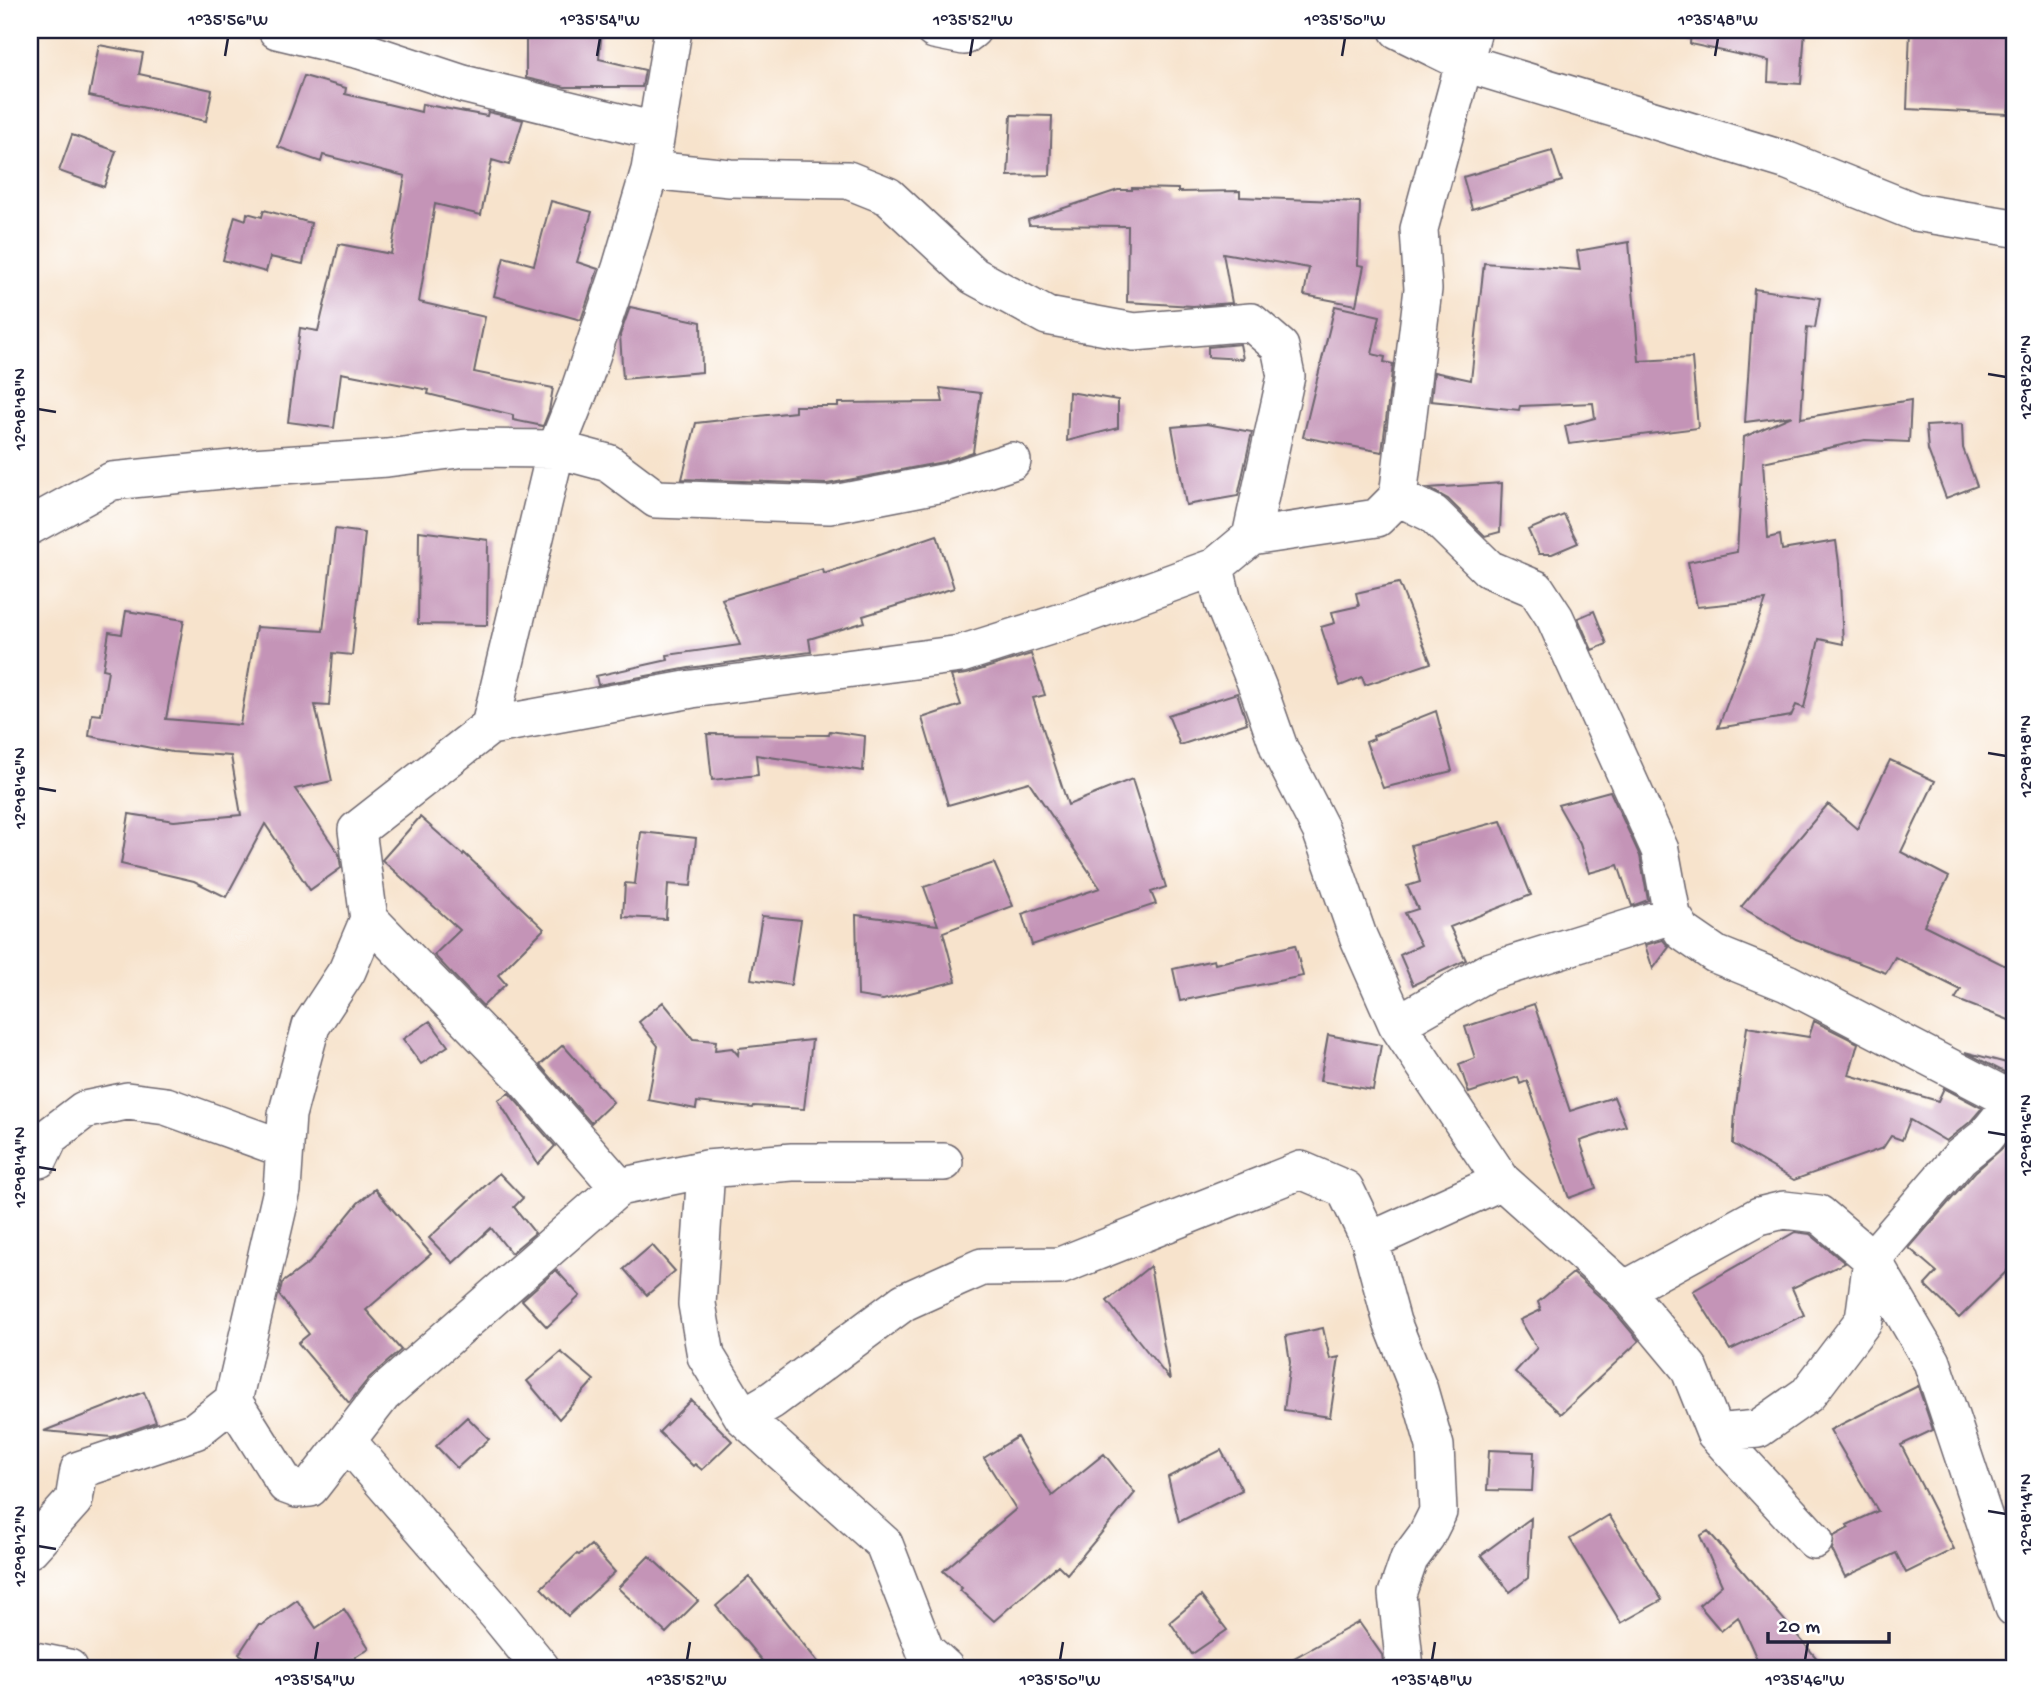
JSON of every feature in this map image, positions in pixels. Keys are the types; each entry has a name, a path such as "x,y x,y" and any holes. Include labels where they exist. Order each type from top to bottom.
{"street":[{"path":"277,30 363,40 463,84 655,131"},
{"path":"489,726 556,449 613,292 650,170 673,30"},
{"path":"934,30 964,36 972,30"},
{"path":"1398,30 1469,46 1788,160 1915,212 2014,228"},
{"path":"30,1549 74,1500 79,1470 195,1431 233,1402 282,1191 288,1115 311,1026 347,971 369,919 357,830 489,726 692,689 961,654 1078,617 1215,567 1251,537 1377,518 1398,497 1423,289 1419,229 1469,46"},
{"path":"650,170 730,178 848,180 888,196 974,276 1046,316 1134,332 1251,322 1280,347 1286,376 1251,537"},
{"path":"30,526 112,481 251,467 387,458 466,448 556,449 608,463 656,499 829,505 948,482 1012,461"},
{"path":"1398,497 1433,514 1489,569 1535,589 1555,618 1660,850 1672,915 1683,932 1715,954 1787,983 2014,1101 1985,1137 1960,1157 1872,1259 1864,1320 1808,1394 1758,1429 1715,1433"},
{"path":"1215,567 1223,602 1279,748 1321,830 1358,936 1397,1024 1502,1181 1625,1290 1689,1368 1715,1433 1814,1540"},
{"path":"1397,1024 1488,972 1672,915"},
{"path":"369,919 522,1076 619,1187"},
{"path":"39,1159 50,1136 84,1110 127,1101 166,1106 285,1149"},
{"path":"233,1402 286,1485 297,1489 310,1488 383,1394 619,1187 706,1169 792,1162 944,1162"},
{"path":"706,1169 697,1304 706,1356 743,1417 884,1544 925,1650 945,1668"},
{"path":"743,1417 772,1400 904,1302 957,1278 982,1267 1060,1266 1301,1170 1345,1189 1370,1241 1392,1322 1419,1390 1436,1446 1438,1512 1426,1536 1409,1559 1397,1594 1405,1668"},
{"path":"1370,1241 1502,1181"},
{"path":"1625,1290 1759,1216 1784,1210 1819,1214 1872,1259 1932,1362 2014,1608"},
{"path":"347,1441 541,1668"}],"building":[{"path":"526,30 602,30 599,59 645,70 642,87 565,87 526,78"},
{"path":"1691,30 1805,30 1801,84 1768,82 1769,61 1690,44"},
{"path":"1910,30 2014,30 2014,71 2008,114 1907,109"},
{"path":"99,45 143,53 139,74 212,90 206,121 89,96"},
{"path":"304,76 346,88 345,94 421,112 422,104 487,116 488,112 523,120 509,165 492,160 481,215 435,204 419,302 485,317 474,372 553,388 543,426 513,420 513,415 428,394 429,390 341,373 334,428 288,422 300,328 318,331 339,244 391,254 405,176 323,155 321,162 278,147"},
{"path":"1011,115 1052,116 1050,175 1008,176"},
{"path":"72,135 116,151 104,187 59,171"},
{"path":"1552,151 1562,181 1472,209 1463,177"},
{"path":"1178,189 1178,192 1240,191 1240,197 1360,202 1358,265 1364,266 1356,305 1304,295 1309,268 1223,253 1232,303 1193,306 1127,302 1128,226 1029,225 1028,220 1118,190"},
{"path":"551,201 592,212 577,262 598,269 581,320 494,296 504,257 534,265"},
{"path":"264,210 311,223 303,264 270,257 266,272 223,260 235,216 246,220 247,213 262,217"},
{"path":"1629,242 1639,361 1692,358 1698,428 1569,444 1565,426 1595,418 1593,403 1520,406 1519,410 1431,401 1434,372 1471,380 1484,263 1580,270 1577,251"},
{"path":"1754,289 1820,298 1815,328 1807,327 1801,418 1911,400 1909,442 1865,440 1763,462 1768,538 1780,535 1782,550 1836,541 1843,644 1819,639 1804,708 1796,705 1791,716 1718,728 1766,600 1697,607 1688,562 1737,552 1744,437 1792,416 1745,422"},
{"path":"1335,306 1380,316 1372,354 1385,357 1384,362 1393,364 1382,452 1303,437"},
{"path":"630,307 701,322 702,372 623,379 620,335"},
{"path":"1240,344 1243,359 1208,357 1208,347"},
{"path":"940,388 981,393 973,452 943,462 827,484 682,479 696,423 795,412 795,406 943,402"},
{"path":"1069,392 1118,400 1118,428 1067,441"},
{"path":"1206,424 1252,432 1238,496 1186,505 1172,427"},
{"path":"1962,424 1963,448 1977,486 1946,498 1928,450 1926,426"},
{"path":"1502,483 1500,532 1485,536 1448,499 1428,488"},
{"path":"1564,515 1578,543 1552,554 1539,554 1528,530"},
{"path":"335,529 365,533 352,655 333,653 329,706 315,705 332,781 295,789 339,854 341,868 310,890 265,824 226,897 194,881 121,864 129,814 174,821 241,815 231,756 172,752 89,736 92,714 101,715 108,670 103,669 109,632 122,634 126,611 184,620 166,719 240,725 256,627 323,631"},
{"path":"419,531 488,540 487,625 418,624"},
{"path":"937,535 954,588 863,616 865,622 809,639 811,652 689,668 598,685 596,676 668,660 667,655 740,645 722,599 823,569 824,574"},
{"path":"1399,583 1431,663 1365,685 1362,677 1340,686 1321,627 1335,623 1332,612 1359,606 1356,593"},
{"path":"1594,611 1607,644 1592,650 1578,618"},
{"path":"1031,654 1045,695 1033,698 1068,805 1132,779 1166,887 1151,892 1156,904 1032,945 1022,914 1100,888 1029,782 948,805 922,718 961,705 951,676 967,674"},
{"path":"1237,693 1247,723 1180,745 1168,715"},
{"path":"1436,711 1452,771 1383,788 1366,742 1374,739 1373,736"},
{"path":"830,731 865,736 863,771 756,755 758,775 712,780 707,734 829,735"},
{"path":"1890,760 1935,781 1901,852 1949,877 1924,925 2014,970 2014,1022 1955,999 1961,990 1895,957 1886,973 1796,939 1741,907 1828,804 1857,829"},
{"path":"1610,791 1640,856 1648,900 1632,906 1618,865 1589,873 1580,844 1558,805"},
{"path":"420,817 463,855 464,853 544,929 498,975 506,984 483,1006 434,955 460,930 382,860"},
{"path":"1501,821 1531,895 1450,927 1466,960 1413,985 1400,955 1421,945 1405,913 1418,909 1407,886 1420,882 1411,845"},
{"path":"641,832 696,838 691,886 668,884 666,919 623,917 625,883 635,884"},
{"path":"994,863 1013,906 943,932 956,981 883,1000 858,996 856,915 938,925 924,887"},
{"path":"762,916 801,920 791,985 751,979"},
{"path":"1663,940 1669,947 1653,969 1645,945"},
{"path":"1295,945 1303,976 1180,1001 1173,969 1214,960 1215,964"},
{"path":"663,1002 693,1039 716,1041 715,1050 732,1048 738,1055 739,1048 812,1040 804,1109 753,1108 697,1102 696,1109 648,1100 658,1046 639,1022"},
{"path":"1534,1004 1570,1111 1614,1097 1626,1126 1580,1141 1596,1188 1569,1198 1527,1081 1520,1084 1518,1077 1469,1093 1459,1064 1475,1058 1465,1027"},
{"path":"430,1021 448,1046 421,1064 403,1039"},
{"path":"1814,1021 1858,1043 1849,1075 1938,1101 1944,1088 1982,1108 1970,1122 1946,1141 1910,1120 1902,1140 1891,1136 1883,1148 1794,1180 1733,1144 1735,1112 1747,1027 1809,1037"},
{"path":"1328,1035 1381,1045 1373,1090 1320,1081"},
{"path":"563,1045 613,1102 591,1123 540,1065"},
{"path":"1965,1052 2014,1065 2014,1067 2010,1075"},
{"path":"509,1093 555,1146 538,1164 498,1100"},
{"path":"2007,1144 2014,1148 2014,1264 1959,1318 1925,1285 1937,1272 1909,1248 1975,1172"},
{"path":"499,1173 523,1198 514,1207 535,1233 511,1253 491,1228 453,1263 429,1238"},
{"path":"375,1189 431,1254 366,1310 401,1350 369,1378 349,1403 298,1343 309,1334 279,1295 282,1283 310,1262 358,1203"},
{"path":"1795,1232 1810,1234 1845,1263 1792,1288 1804,1315 1730,1350 1693,1291"},
{"path":"652,1245 675,1271 647,1295 624,1269"},
{"path":"1150,1266 1170,1380 1107,1301"},
{"path":"556,1270 580,1296 547,1327 522,1300"},
{"path":"1573,1273 1609,1305 1639,1341 1561,1414 1515,1372 1537,1348 1520,1320 1541,1310 1538,1302"},
{"path":"1323,1328 1330,1359 1339,1357 1330,1417 1284,1410 1290,1362 1286,1336"},
{"path":"561,1352 594,1380 559,1419 527,1381"},
{"path":"1918,1386 1933,1430 1901,1445 1954,1549 1906,1573 1896,1553 1845,1577 1832,1550 1834,1536 1849,1528 1847,1525 1878,1511 1830,1430"},
{"path":"144,1392 156,1422 112,1437 44,1431"},
{"path":"691,1400 732,1441 702,1470 695,1464 693,1466 659,1432"},
{"path":"467,1417 489,1439 457,1468 436,1446"},
{"path":"1017,1437 1052,1496 1104,1454 1135,1493 1067,1574 1058,1565 994,1621 943,1571 1016,1509 984,1458"},
{"path":"1221,1450 1242,1490 1179,1522 1168,1477"},
{"path":"1489,1450 1534,1452 1532,1491 1487,1490"},
{"path":"1609,1515 1662,1600 1621,1623 1570,1539"},
{"path":"1531,1518 1528,1578 1510,1592 1481,1555"},
{"path":"1708,1531 1825,1668 1761,1668 1738,1617 1721,1631 1699,1605 1722,1585 1700,1536"},
{"path":"591,1545 615,1572 568,1616 541,1588 577,1554"},
{"path":"649,1556 698,1601 666,1633 618,1588"},
{"path":"749,1577 823,1668 768,1668 716,1606"},
{"path":"1201,1596 1227,1630 1192,1654 1170,1622"},
{"path":"297,1600 316,1628 344,1609 369,1648 338,1668 263,1668 239,1654 258,1625 262,1625"},
{"path":"1359,1622 1382,1655 1384,1668 1276,1668"}]}
